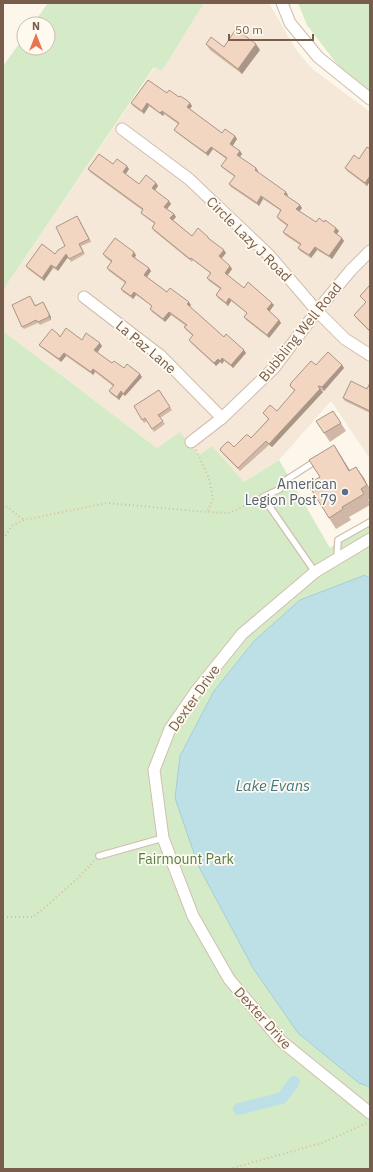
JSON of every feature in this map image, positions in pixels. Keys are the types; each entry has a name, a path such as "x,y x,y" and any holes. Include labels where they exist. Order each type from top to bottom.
{"street":[{"path":"282,3 290,22 318,57 370,99"},
{"name":"Circle Lazy J Road","path":"122,129 189,179 269,255 317,311 345,339 370,355"},
{"name":"Bubbling Well Road","path":"191,442 222,418 274,368 317,311 351,270 370,251"},
{"name":"La Paz Lane","path":"84,297 161,356 222,418"},
{"name":"Dexter Drive","path":"370,539 315,572 242,634 197,690 170,729 154,770 163,838 192,916 229,979 280,1040 370,1113"}],"lane":[{"path":"315,572 263,497 280,489 283,482 322,457"},
{"path":"337,560 338,540 370,522"},
{"path":"100,856 163,838"}],"path":[{"path":"191,442 209,478 213,500 207,512"},
{"path":"3,540 12,526 24,520 107,503 229,513 263,497"},
{"path":"3,504 24,520"},
{"path":"3,917 33,917 77,879 100,856"},
{"path":"230,1169 322,1143 370,1122"}],"shaded area":[{"path":"204,3 269,3 295,48 310,67 370,112 370,459 331,401 279,460 244,482 212,447 199,455 180,433 157,448 3,331 3,290 155,67 162,71"}],"green space":[{"path":"48,3 204,3 162,71 154,67 3,290 3,66 16,48 16,56 56,56 56,16 39,16"},
{"path":"298,3 370,3 370,91 343,72 307,25"},
{"name":"Fairmount Park","path":"3,331 157,448 180,432 199,455 212,446 244,482 279,460 330,548 370,523 370,1169 3,1169"}],"water":[{"name":"Lake Evans","path":"365,575 370,579 370,1087 359,1083 298,1033 253,968 198,865 175,798 180,756 214,691 254,641 300,600"}],"building":[{"path":"236,29 256,44 238,69 206,44 211,37 224,47"},
{"path":"148,80 167,93 169,90 185,99 190,103 187,107 222,133 225,129 235,136 230,144 240,151 237,155 286,192 284,194 300,205 296,209 316,222 319,218 324,222 325,220 336,228 334,232 342,238 329,256 315,247 309,255 298,248 301,244 283,232 288,225 277,217 281,210 261,196 257,203 229,184 235,176 221,166 227,158 211,147 206,153 193,144 174,130 179,123 162,111 160,113 147,103 142,111 131,103"},
{"path":"367,147 370,149 370,176 365,183 345,168 354,155 359,159"},
{"path":"99,154 113,164 117,159 127,166 123,172 139,184 146,175 156,183 152,188 169,201 164,207 174,214 170,218 192,236 198,228 224,250 219,256 230,266 225,273 244,288 248,282 272,303 267,309 279,320 267,335 244,317 247,313 229,298 226,303 216,295 221,288 207,278 211,273 191,258 190,259 152,228 155,223 141,213 143,209 88,169"},
{"path":"77,216 89,239 79,244 83,252 69,259 66,254 56,268 51,265 42,278 26,266 42,244 55,254 58,250 65,246 56,227"},
{"path":"115,238 134,252 132,256 149,268 144,275 167,292 170,288 189,302 187,304 224,337 226,334 244,350 231,365 222,358 220,361 218,359 214,363 189,340 193,335 184,327 187,325 169,312 163,319 150,309 152,306 134,292 131,296 121,289 126,282 107,268 112,261 103,254"},
{"path":"370,285 369,330 354,315 366,302 360,296"},
{"path":"30,296 35,306 43,302 49,317 38,322 36,320 22,327 12,305"},
{"path":"66,328 82,340 86,333 100,343 94,350 112,363 114,361 124,368 127,364 140,374 123,394 121,391 117,397 109,391 114,385 93,369 91,372 64,353 59,359 39,345 52,329 60,337"},
{"path":"328,352 342,365 322,387 318,386 320,389 269,444 266,441 238,468 220,450 221,448 227,442 234,447 246,435 251,438 269,419 263,413 270,405 277,411 295,390 290,386 291,383 311,361 316,365"},
{"path":"351,381 367,389 370,383 370,411 343,398"},
{"path":"159,390 170,407 158,415 163,421 152,429 145,418 142,420 134,406"},
{"path":"333,411 341,423 324,433 316,421"},
{"name":"American Legion Post 79","path":"334,445 349,471 356,467 367,485 361,489 364,494 342,507 343,509 329,518 308,484 320,477 309,460"}],"waterway":[{"path":"239,1109 282,1098 294,1082"}],"place":[{"name":"American Legion Post 79","path":"345,492"}]}
